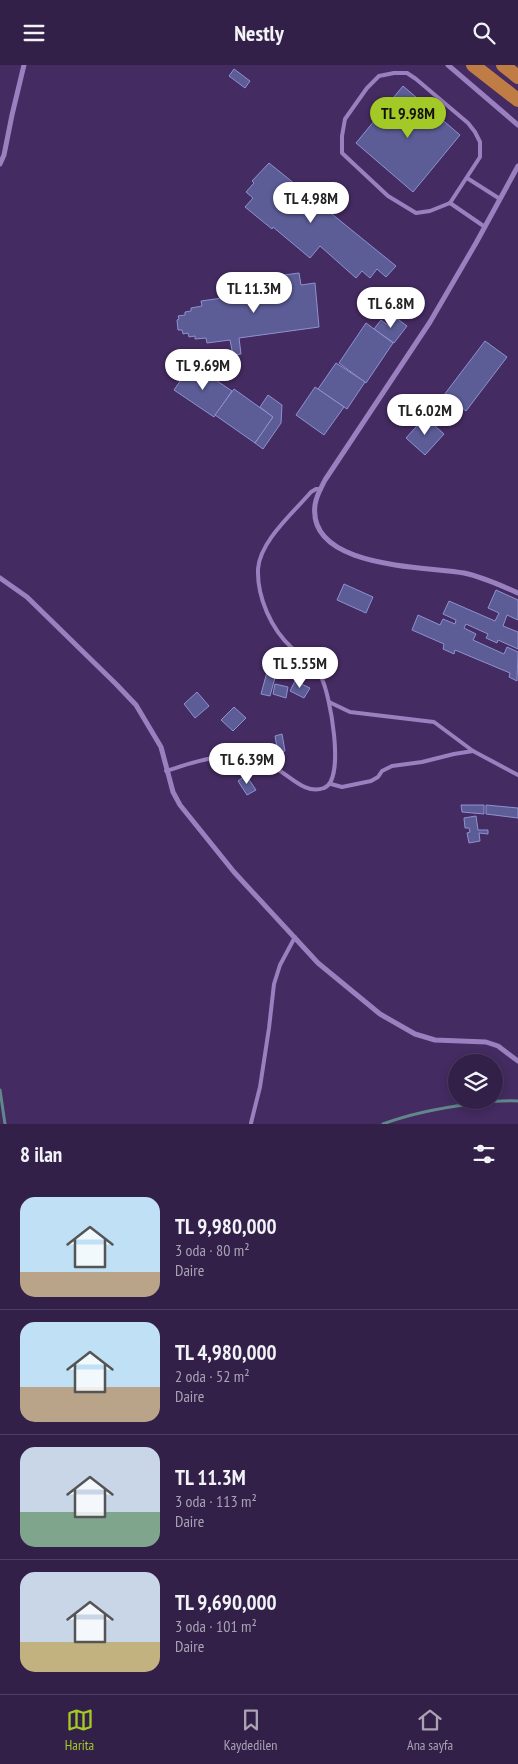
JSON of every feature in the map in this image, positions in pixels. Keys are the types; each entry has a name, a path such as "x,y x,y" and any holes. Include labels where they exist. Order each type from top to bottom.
{"highway":[{"path":"473,65 518,100"},
{"path":"502,65 518,77"}],"street":[{"path":"0,164 4,155 24,65"},
{"path":"448,65 518,125"},
{"path":"518,166 430,322 349,443 321,489 315,505 317,523 324,535 340,549 386,564 476,576 518,593"},
{"path":"0,578 27,597 116,683 136,705 161,747 166,771 176,799 234,872 318,963 371,1007 414,1034 435,1040 486,1042 498,1046 518,1061"}],"lane":[{"path":"407,73 468,123 475,132 480,142 480,157 450,203 430,211 416,213 388,196 342,153 345,119 367,88 379,76 407,73"},
{"path":"467,178 500,199"},
{"path":"450,203 485,227"},
{"path":"166,771 204,758 235,758 268,766 278,770 299,784 314,789 324,789 331,784 335,773 336,756 325,686 318,671 288,644 272,622 262,599 258,578 260,560 267,544 311,492 321,489"},
{"path":"328,702 350,712 434,722 473,751 518,775"},
{"path":"331,784 342,787 371,781 378,777 382,771 392,766 422,762 454,753 473,751"},
{"path":"251,1123 260,1087 274,984 280,965 295,937"}],"building":[{"path":"234,69 250,81 245,88 229,76"},
{"path":"403,86 460,135 413,192 356,143"},
{"path":"269,163 396,266 386,277 377,269 370,278 362,271 356,278 320,246 310,258 273,227 272,229 245,207 253,198 246,192 254,183 252,181"},
{"path":"299,273 301,285 315,283 319,327 239,338 241,354 233,355 230,340 207,343 206,338 195,339 195,336 189,337 188,333 183,334 182,330 178,330 178,316 185,315 185,312 191,311 191,308 202,306 201,301 279,290 277,276"},
{"path":"397,289 399,305 384,307 381,292"},
{"path":"395,317 407,326 394,343 374,329 381,320 389,326"},
{"path":"366,323 393,343 366,383 339,363"},
{"path":"485,341 507,357 466,411 444,395"},
{"path":"336,363 365,382 347,409 318,389"},
{"path":"192,364 232,391 214,417 174,390"},
{"path":"315,387 344,407 324,435 296,415"},
{"path":"234,389 273,417 255,443 215,415"},
{"path":"268,395 282,405 281,423 263,449 255,443 273,417 260,407"},
{"path":"425,417 444,434 425,455 406,438"},
{"path":"344,584 373,597 366,613 337,600"},
{"path":"496,590 518,600 518,620 507,615 503,626 518,632 518,649 498,640 497,643 486,638 488,634 466,624 464,628 476,634 473,640 504,654 507,647 518,652 517,681 509,677 510,673 455,650 454,654 443,649 444,644 412,630 418,615 440,625 443,619 455,624 456,620 443,614 449,601 495,621 499,613 488,608"},
{"path":"267,672 276,674 270,696 261,694"},
{"path":"295,681 310,688 304,698 290,691"},
{"path":"275,684 288,687 286,698 273,694"},
{"path":"197,692 209,706 195,718 184,704"},
{"path":"234,707 246,718 233,731 221,720"},
{"path":"282,734 285,751 278,753 275,736"},
{"path":"246,775 256,790 247,795 238,781"},
{"path":"461,805 484,805 484,814 462,812"},
{"path":"486,805 518,808 518,818 486,814"},
{"path":"476,816 478,830 488,830 488,834 479,833 480,841 469,843 467,833 470,832 469,828 465,828 464,818"}],"waterway":[{"path":"0,1090 5,1124"},
{"path":"383,1124 415,1114 448,1107 494,1101 518,1101"}]}
